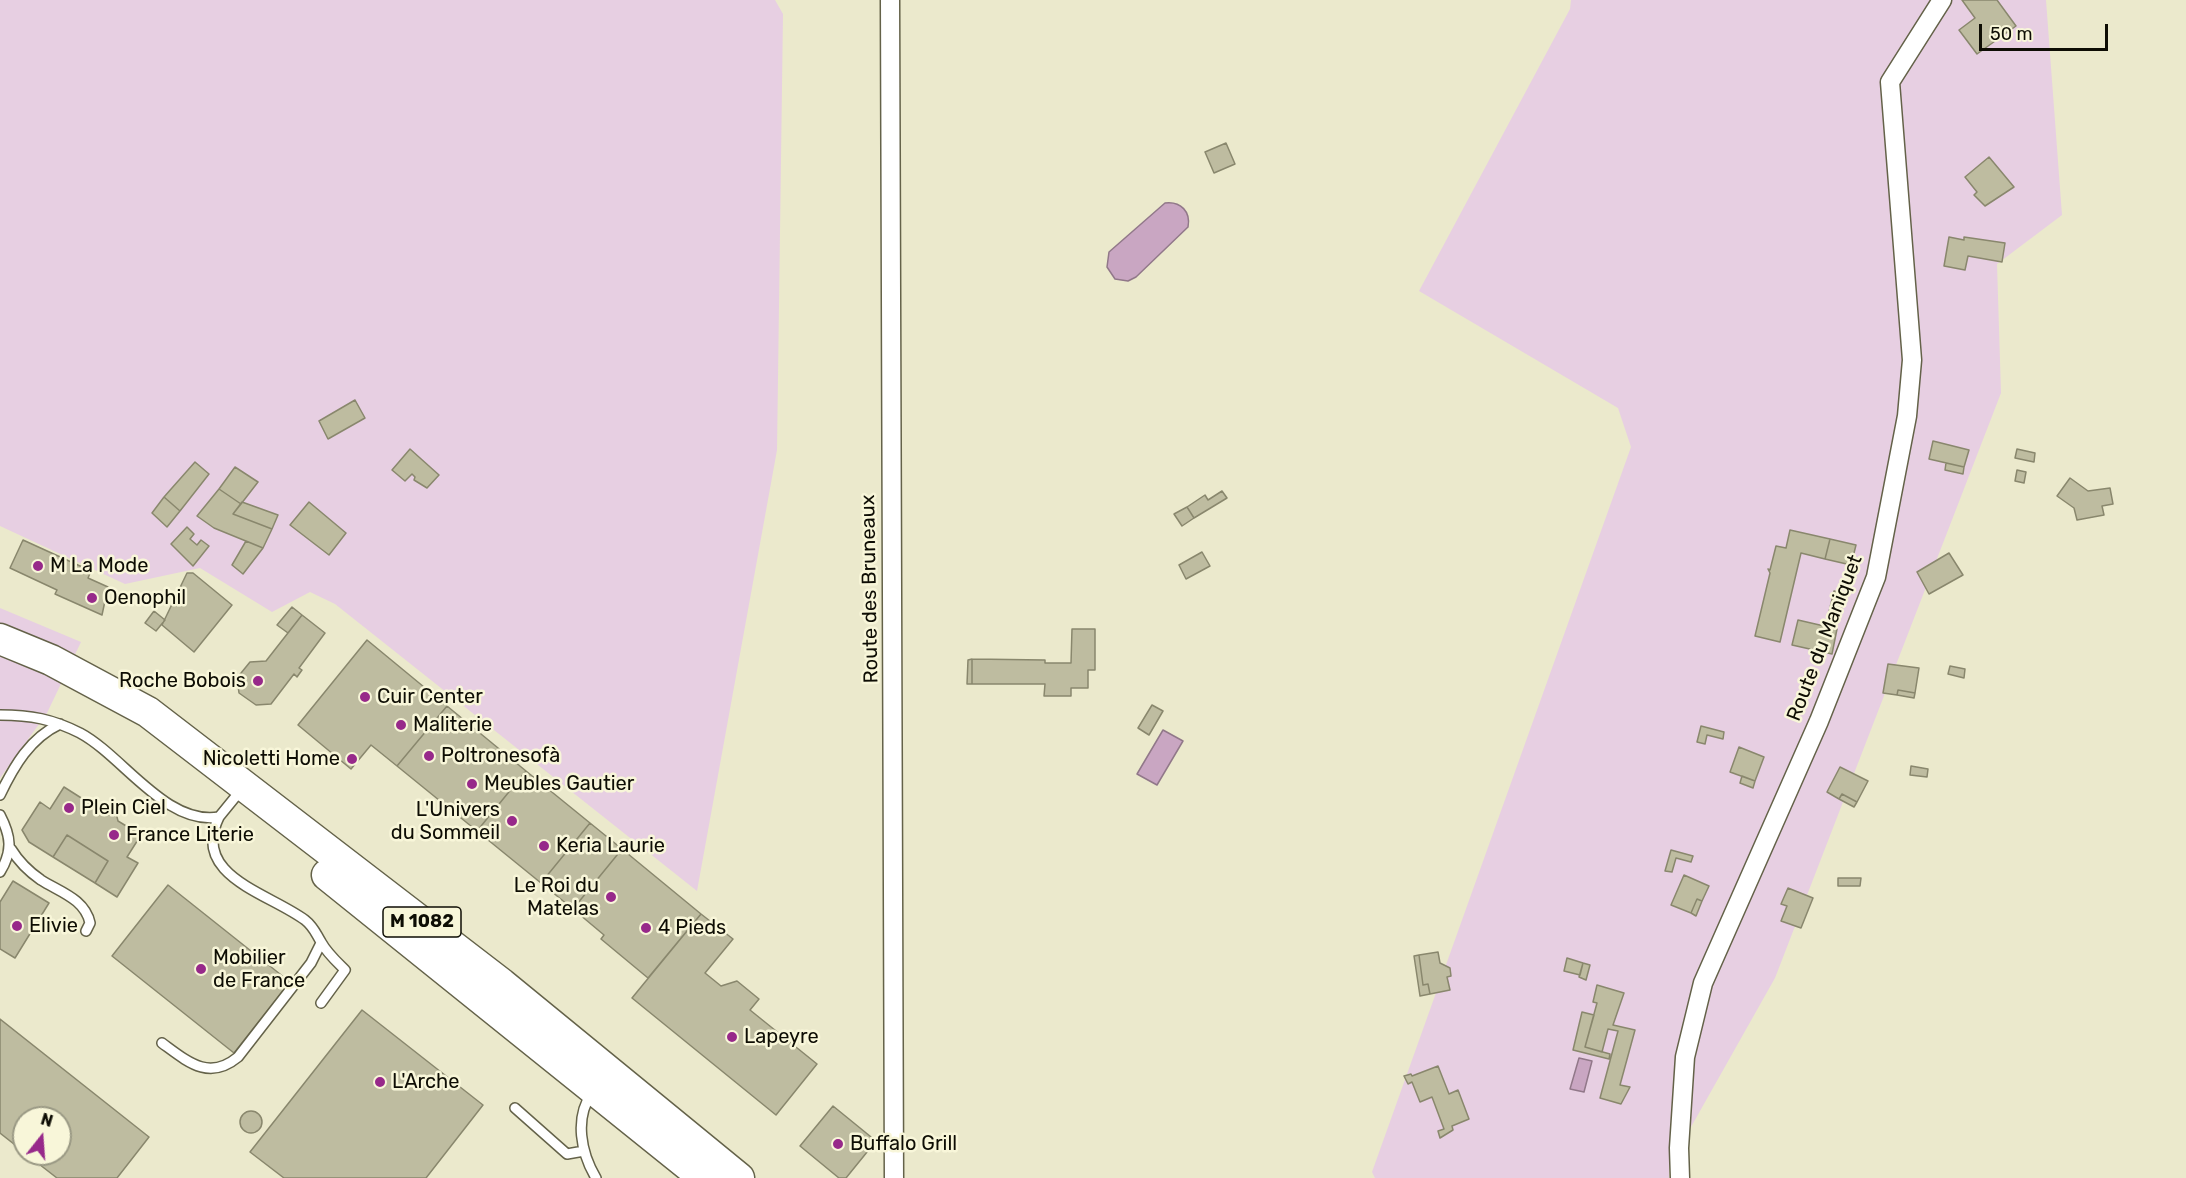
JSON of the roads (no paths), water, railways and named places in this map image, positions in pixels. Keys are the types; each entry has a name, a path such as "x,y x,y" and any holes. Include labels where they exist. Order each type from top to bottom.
{"main road":[{"name":"M 1082","path":"0,639 51,660 92,684 232,801 704,1178"},
{"name":"M 1082","path":"232,801 502,984 739,1178"}],"street":[{"name":"Route des Bruneaux","path":"890,0 894,1178"},
{"name":"Route du Maniquet","path":"1680,1178 1679,1148 1685,1057 1703,983 1819,721 1876,577 1907,416 1911,360 1890,82 1942,0"}],"lane":[{"path":"0,715 34,715 82,735 173,808 200,819 232,801"},
{"path":"0,795 31,744 43,732 60,724"},
{"path":"232,801 213,830 211,847 219,864 235,878 314,928 321,943 345,970 321,1003"},
{"path":"0,815 9,834 11,849 19,862 40,879 82,906 90,923 86,931"},
{"path":"0,872 11,849"},
{"path":"162,1043 190,1064 209,1069 226,1067 238,1057 304,972 321,943"},
{"path":"594,1090 583,1112 581,1131 584,1151 596,1178"},
{"path":"515,1107 567,1154 584,1151"}],"place":[{"name":"M La Mode","path":"38,566"},
{"name":"Oenophil","path":"92,598"},
{"name":"Roche Bobois","path":"258,681"},
{"name":"Cuir Center","path":"365,697"},
{"name":"Maliterie","path":"401,725"},
{"name":"Poltronesofà","path":"429,756"},
{"name":"Nicoletti Home","path":"352,759"},
{"name":"Meubles Gautier","path":"472,784"},
{"name":"Plein Ciel","path":"69,808"},
{"name":"L'Univers du Sommeil","path":"512,821"},
{"name":"France Literie","path":"114,835"},
{"name":"Keria Laurie","path":"544,846"},
{"name":"Le Roi du Matelas","path":"611,897"},
{"name":"Elivie","path":"17,926"},
{"name":"4 Pieds","path":"646,928"},
{"name":"Mobilier de France","path":"201,969"},
{"name":"Lapeyre","path":"732,1037"},
{"name":"L'Arche","path":"380,1082"},
{"name":"Buffalo Grill","path":"838,1144"}]}
